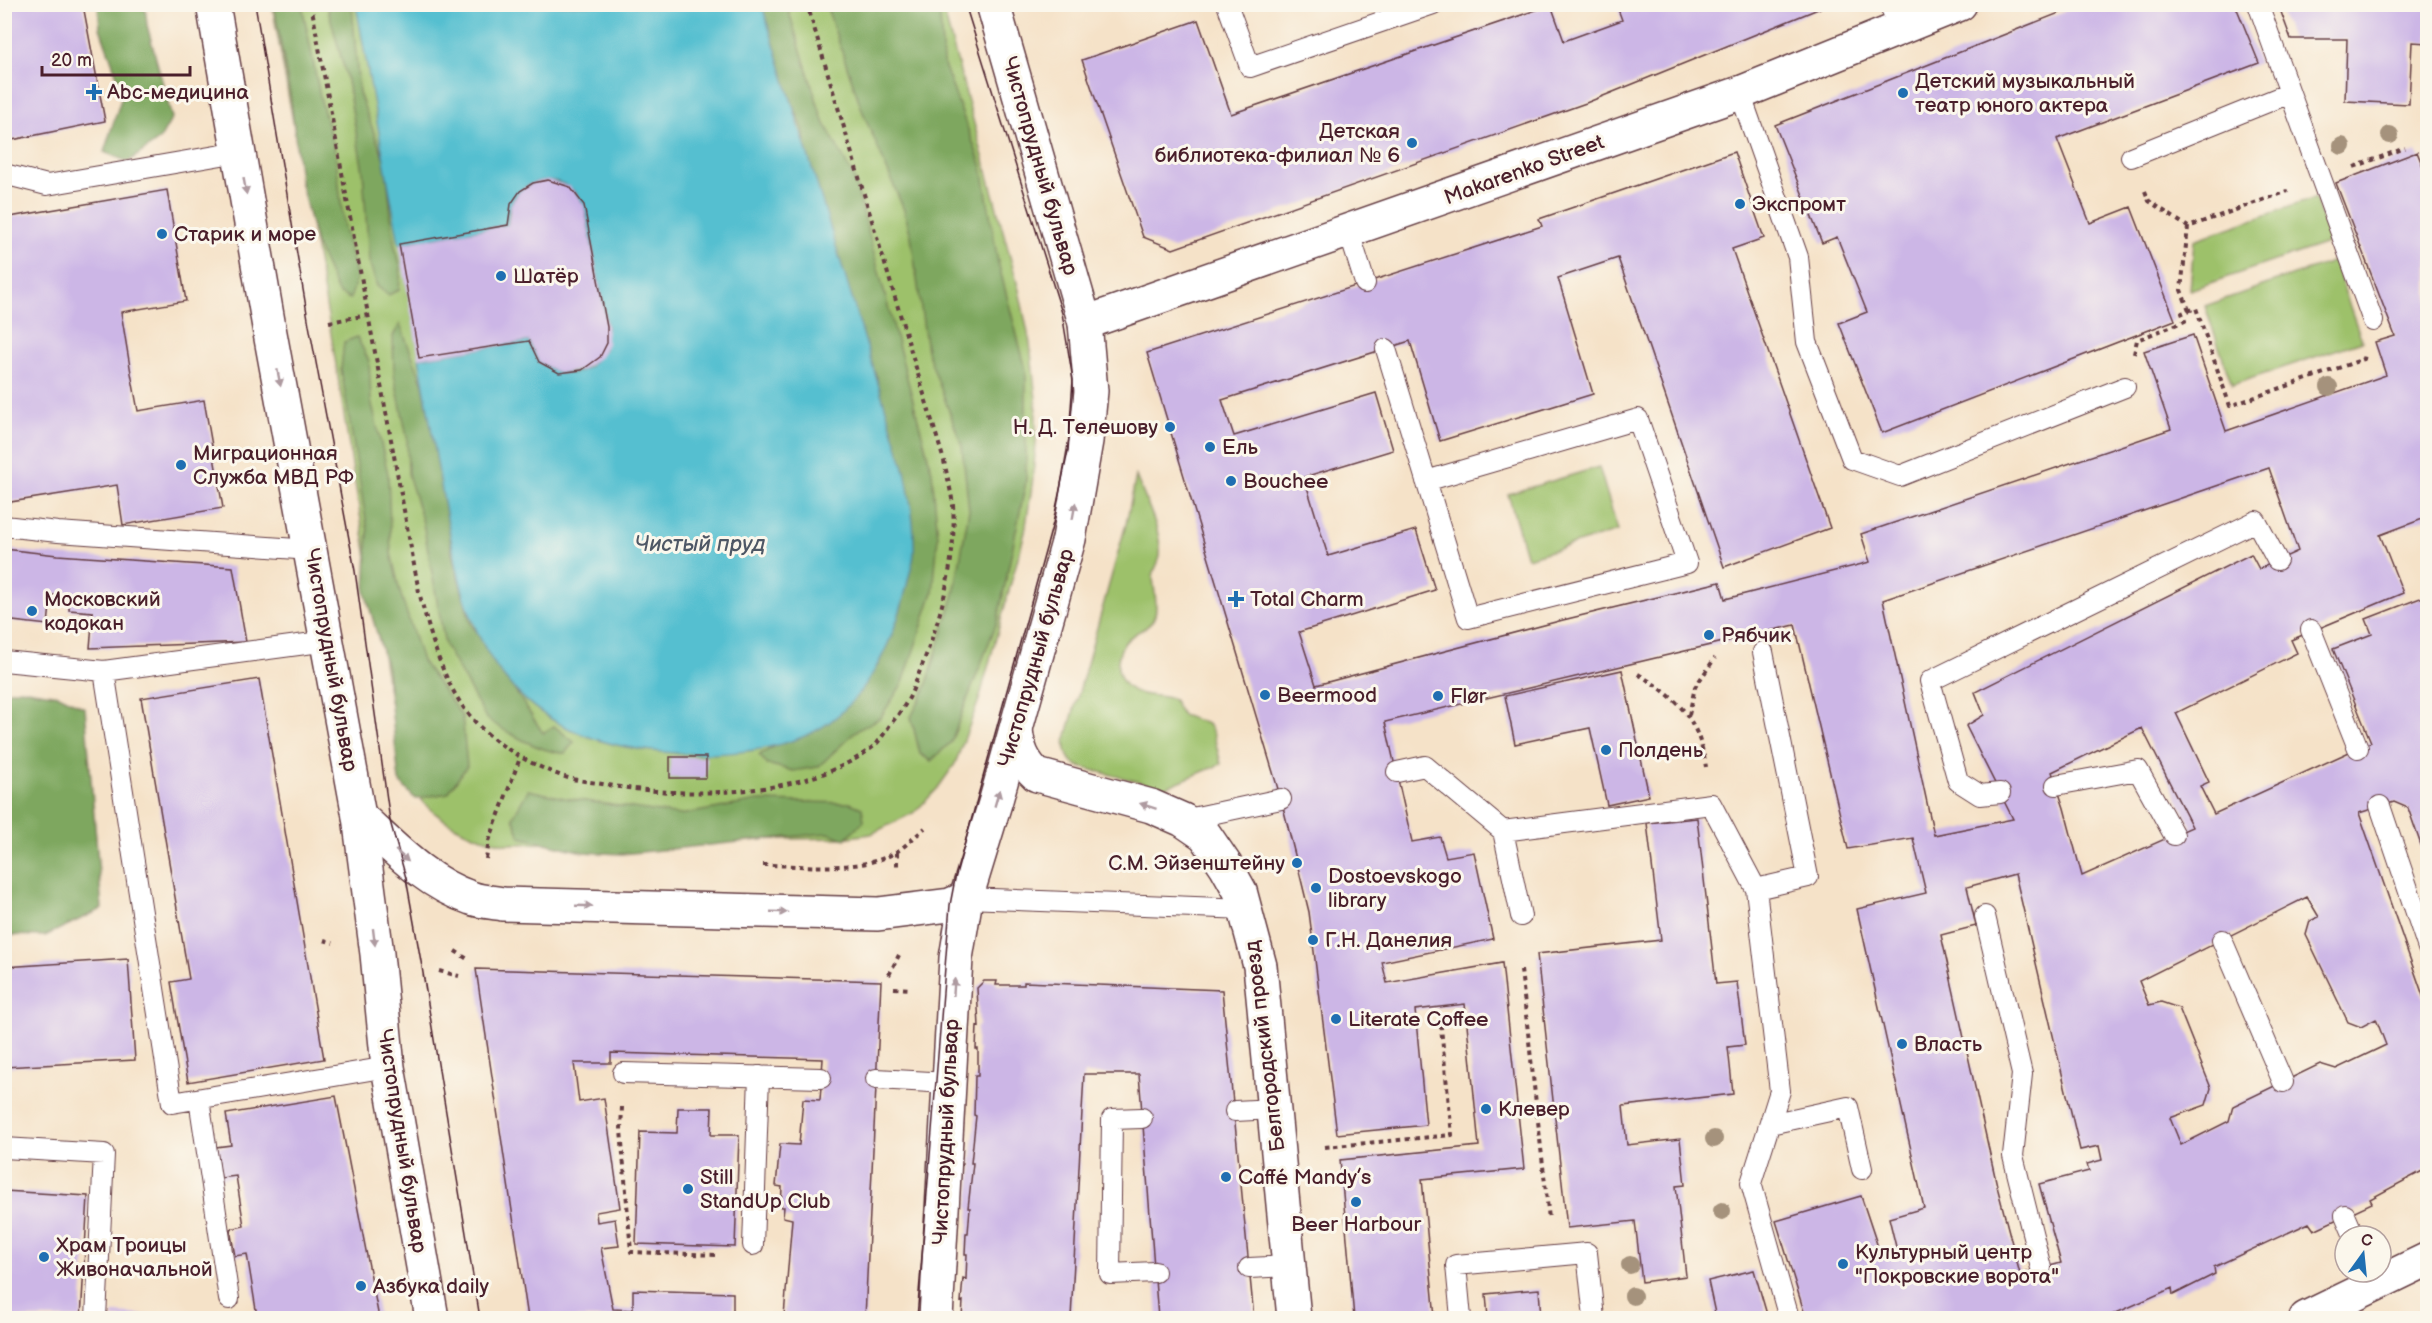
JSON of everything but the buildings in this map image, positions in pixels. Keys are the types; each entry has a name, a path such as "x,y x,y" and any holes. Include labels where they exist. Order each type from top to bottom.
{"main road":[{"name":"Чистопрудный бульвар","path":"213,4 270,333 359,816 377,954 388,1067 432,1318"},
{"name":"Чистопрудный бульвар","path":"936,1318 956,958 966,898 1070,539 1086,441 1091,391 1085,323 993,4"},
{"name":"Makarenko Street","path":"1085,323 1740,93 1895,17 1960,4"},
{"name":"Белгородский проезд","path":"1016,730 1018,748 1026,764 1037,775 1151,806 1183,820 1205,835 1240,891 1260,966 1294,1318"},
{"path":"359,816 412,865 429,877 456,893 503,904 878,914 950,905 966,898"},
{"path":"2393,1272 2427,1260"},
{"path":"2306,1318 2364,1284"}],"lane":[{"path":"1227,4 1250,68 1433,4"},
{"path":"2258,4 2373,321"},
{"path":"1740,93 1798,257 1807,342 1852,459 1900,476 2125,387"},
{"path":"2131,157 2290,93"},
{"path":"4,174 47,185 239,152"},
{"path":"1349,232 1365,283"},
{"path":"1386,349 1426,481 1468,618 1687,563 1638,419 1426,481"},
{"path":"2000,793 1980,795 1958,781 1930,681 2256,521 2277,560"},
{"path":"4,526 311,550"},
{"path":"2311,630 2358,748"},
{"path":"4,661 104,671 328,642"},
{"path":"1756,889 1808,878 1763,652"},
{"path":"104,671 172,1103 388,1067"},
{"path":"1397,772 1425,766 1503,831 1521,916"},
{"path":"2056,785 2138,770 2174,835"},
{"path":"1183,820 1281,799"},
{"path":"1503,831 1711,804 1756,889 1780,1091 1751,1183 1790,1318"},
{"path":"2380,806 2427,948"},
{"path":"966,898 1246,909"},
{"path":"1985,916 2022,1074 2013,1156 2041,1268"},
{"path":"2222,940 2283,1082"},
{"path":"623,1073 821,1078"},
{"path":"753,1245 759,1076"},
{"path":"876,1079 949,1083"},
{"path":"199,1099 230,1299"},
{"path":"1770,1124 1848,1107 1862,1169"},
{"path":"1235,1111 1274,1109"},
{"path":"1142,1118 1112,1119 1110,1274 1155,1272"},
{"path":"4,1148 104,1154 96,1318"},
{"path":"2345,1215 2349,1224"},
{"path":"1461,1318 1456,1265 1587,1253 1594,1318"},
{"path":"1249,1268 1289,1266"}],"path":[{"path":"311,4 419,592 436,653 454,693 480,727 520,758 564,776 623,788 678,792 729,792 776,786 846,763 875,746 908,701 924,661 940,611 951,555 953,506 944,461 930,408 807,4"},
{"path":"2188,227 2405,148"},
{"path":"2149,201 2188,227"},
{"path":"2188,227 2181,290 2189,310"},
{"path":"2125,387 2137,340 2185,321 2182,313 2196,308 2230,406 2364,359 2373,321"},
{"path":"329,322 368,315"},
{"path":"1689,716 1695,687 1715,658"},
{"path":"1638,674 1666,691 1689,716 1702,745 1711,804"},
{"path":"489,841 520,758"},
{"path":"761,865 845,865 879,860 897,852 925,828"},
{"path":"897,852 898,874"},
{"path":"454,951 468,960"},
{"path":"890,975 899,954"},
{"path":"1521,970 1553,1257"},
{"path":"439,971 459,976"},
{"path":"1325,1147 1452,1135 1440,1018"},
{"path":"623,1073 621,1130 631,1252 740,1256 753,1245"}],"green space":[{"path":"98,5 145,5 147,25 172,118 160,139 128,162 104,152 123,93 100,28"},
{"path":"272,5 942,5 1019,290 1030,343 1036,399 1036,444 1025,532 979,700 955,764 937,789 915,812 871,834 842,838 505,844 466,832 431,810 422,800 409,780 398,749 329,322"},
{"path":"274,5 302,5 321,101 335,151 344,228 357,277 350,299 338,293 316,244 300,180 291,100"},
{"path":"327,5 352,5 359,93 386,164 394,243 401,267 399,290 388,295 377,286 369,261 363,171 346,76"},
{"path":"757,5 789,5 789,12 822,118 854,178 932,472 938,537 933,592 903,683 880,718 856,731 818,767 793,771 767,764 759,755 815,724 879,664 905,564 882,428 877,377 847,313 818,226 803,129 778,67"},
{"path":"826,5 935,5 940,15 943,62 982,167 998,262 1026,370 1026,482 998,619 951,742 931,761 920,754 911,717 926,687 954,594 969,510 962,446 927,351 911,236 904,210 862,110"},
{"path":"2315,198 2330,242 2190,290 2194,240"},
{"path":"2334,261 2362,341 2232,385 2205,306"},
{"path":"400,324 423,384 446,500 452,554 471,624 543,733 554,726 574,742 565,753 535,746 486,718 445,645 423,523 408,474 407,437 394,374 393,336"},
{"path":"357,337 369,361 371,400 388,474 391,553 400,592 422,661 462,716 467,766 448,793 415,799 399,781 387,668 365,592 368,532 341,369 344,342"},
{"path":"1599,467 1618,531 1527,558 1508,494"},
{"path":"1136,476 1156,526 1160,546 1160,556 1153,578 1156,610 1154,619 1125,642 1118,657 1119,674 1128,688 1141,694 1173,699 1182,715 1208,724 1213,732 1221,764 1164,788 1080,767 1068,757 1065,742 1126,524"},
{"path":"20,689 59,695 85,708 102,909 45,936 5,935 5,692"},
{"path":"528,790 565,798 680,815 758,801 850,803 862,808 864,821 845,839 828,833 622,854 583,852 520,837 513,817"}],"water":[{"name":"Чистый пруд","path":"356,5 762,5 905,471 913,521 913,563 902,604 885,651 858,694 842,712 822,727 783,744 746,751 689,754 629,748 585,735 545,715 510,685 496,666 475,627 461,584 447,519 419,358 529,341 539,362 559,373 575,373 589,367 604,350 607,327 586,213 579,197 568,187 555,181 541,181 528,186 517,195 510,208 508,225 399,244"}],"tram line":[{"path":"255,4 309,325 355,571 390,821 406,878 480,1318"},
{"path":"917,1318 950,905 955,879 1053,523 1068,451 1073,380 1062,313 965,4"}],"place":[{"name":"Abc-медицина","path":"94,92"},
{"name":"Детский музыкальный театр юного актера","path":"1903,93"},
{"name":"Детская библиотека-филиал № 6","path":"1412,143"},
{"name":"Экспромт","path":"1740,204"},
{"name":"Старик и море","path":"162,234"},
{"name":"Шатёр","path":"501,276"},
{"name":"Н. Д. Телешову","path":"1170,427"},
{"name":"Ель","path":"1210,447"},
{"name":"Миграционная Служба МВД РФ","path":"181,465"},
{"name":"Bouchee","path":"1231,481"},
{"name":"Total Charm","path":"1236,599"},
{"name":"Московский кодокан","path":"32,611"},
{"name":"Рябчик","path":"1709,635"},
{"name":"Beermood","path":"1265,695"},
{"name":"Flør","path":"1438,696"},
{"name":"Полдень","path":"1606,750"},
{"name":"С.М. Эйзенштейну","path":"1297,863"},
{"name":"Dostoevskogo library","path":"1316,888"},
{"name":"Г.Н. Данелия","path":"1313,940"},
{"name":"Literate Coffee","path":"1336,1019"},
{"name":"Власть","path":"1902,1044"},
{"name":"Клевер","path":"1486,1109"},
{"name":"Caffé Mandy’s","path":"1226,1177"},
{"name":"Still StandUp Club","path":"688,1189"},
{"name":"Beer Harbour","path":"1356,1202"},
{"name":"Храм Троицы Живоначальной","path":"44,1257"},
{"name":"Культурный центр \"Покровские ворота\"","path":"1843,1264"},
{"name":"Азбука daily","path":"361,1286"}]}
